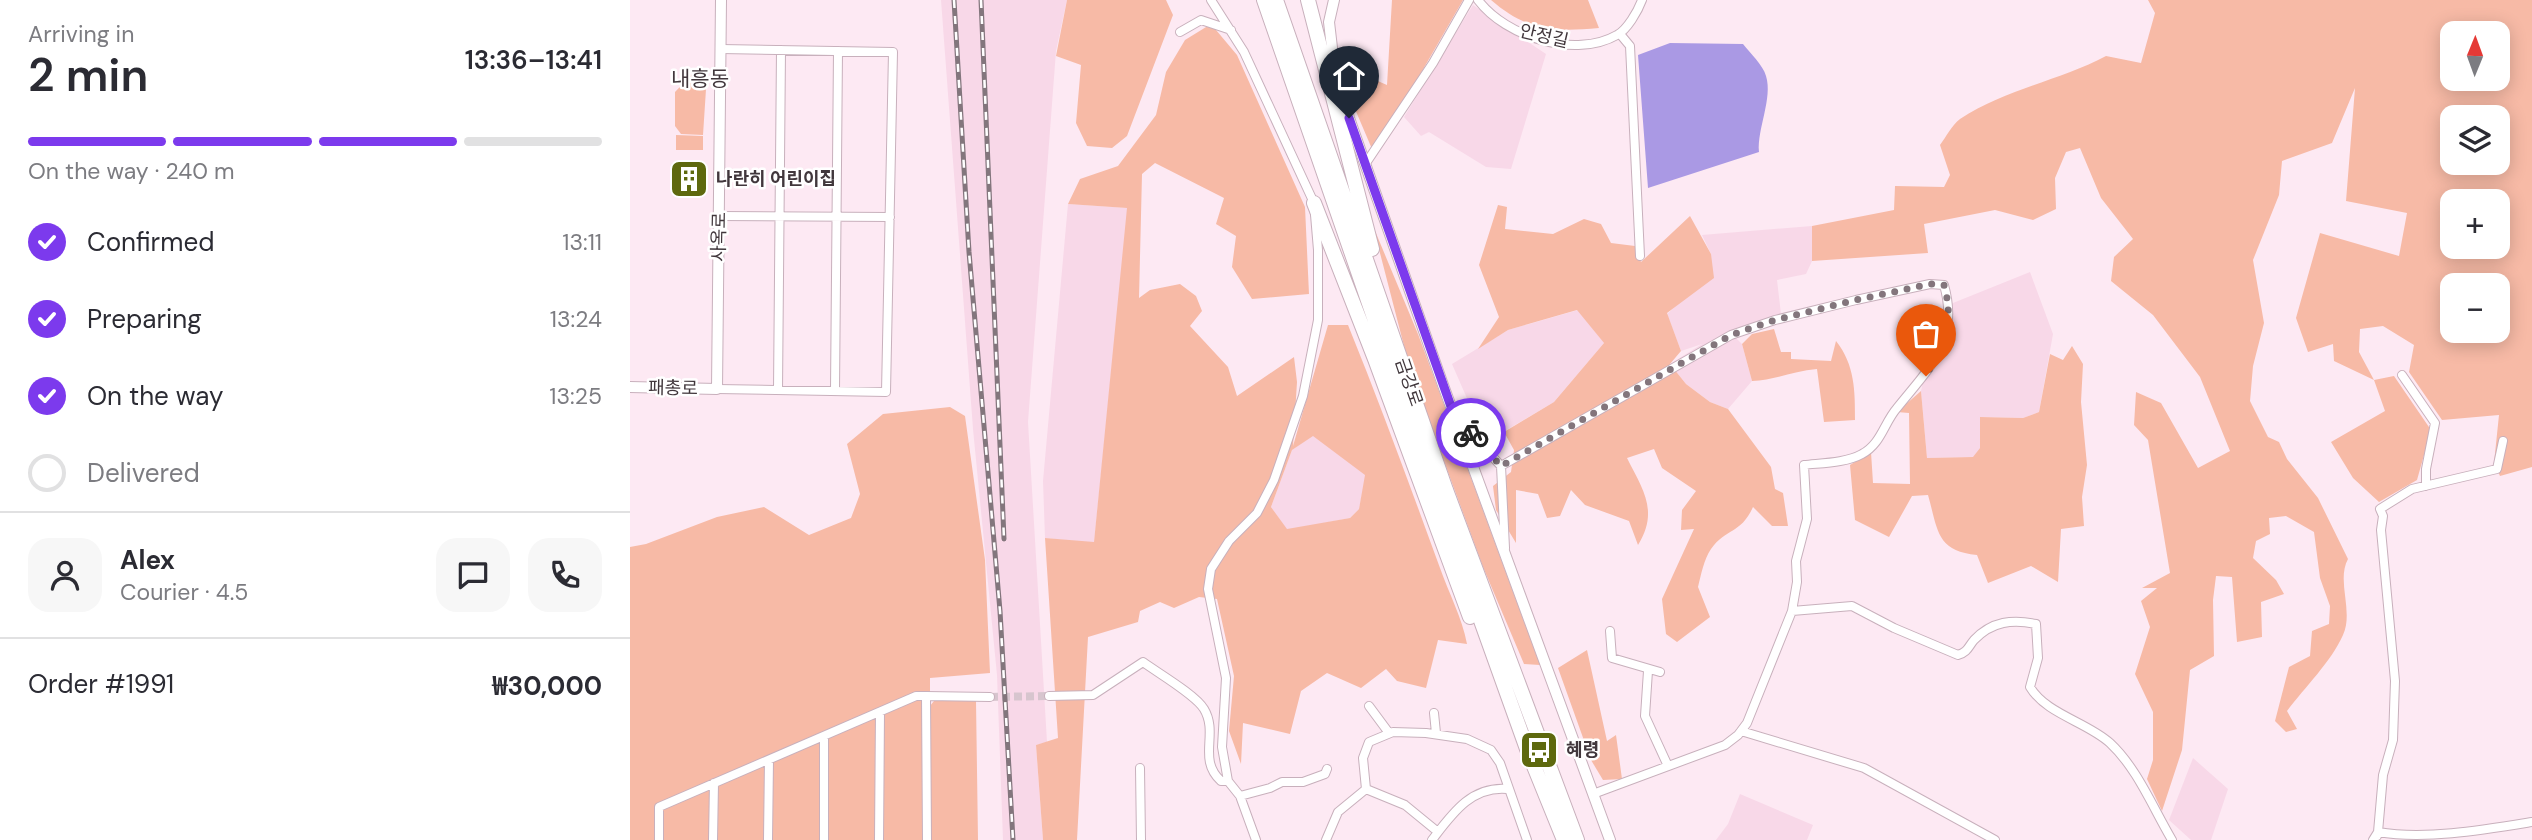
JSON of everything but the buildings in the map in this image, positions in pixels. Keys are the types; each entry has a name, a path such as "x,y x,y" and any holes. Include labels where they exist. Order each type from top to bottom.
{"highway":[{"name":"금강로","path":"1264,0 1527,749 1564,840"},
{"name":"금강로","path":"1276,0 1466,545 1577,840"},
{"path":"1308,0 1400,356"},
{"path":"1314,203 1375,359 1503,707 1527,749"}],"street":[{"name":"사옥로","path":"717,389 721,0"},
{"path":"1211,0 1231,30 1314,203 1318,320 1303,396 1274,480 1257,513 1228,541 1211,569 1208,589 1226,678 1222,747 1228,781 1240,796 1256,840"},
{"path":"1334,0 1329,22 1335,65 1349,118 1454,415 1610,840"},
{"path":"1366,163 1433,63 1469,0"},
{"name":"안정길","path":"1478,0 1515,31 1556,43 1586,44 1620,34"},
{"path":"1639,2 1620,34 1630,46 1640,256"},
{"path":"1180,33 1201,20 1231,30"},
{"path":"717,389 886,391 893,52 721,49"},
{"path":"778,390 781,50"},
{"path":"835,391 838,51"},
{"path":"719,216 890,217"},
{"path":"1501,466 1731,335 1775,320 1856,300 1930,284 1944,285 1949,304 1949,327 1944,342 1926,376 1895,409 1882,435 1861,455 1804,466 1807,519 1796,561 1797,582 1792,611 1741,731 1725,745 1593,794"},
{"path":"2402,375 2435,423 2426,469 2426,486"},
{"name":"패총로","path":"630,387 717,389"},
{"path":"1454,415 1501,466 1506,558"},
{"path":"2503,441 2497,469 2412,489 2380,509 2383,516 2381,530 2395,681 2393,740 2383,775 2375,837 2452,838 2532,822"},
{"path":"1792,611 1852,606 1894,628 1958,654 1966,652 1980,635 2012,619 2036,624 2038,658 2031,687 2038,699 2091,728 2111,743 2129,764 2172,840"},
{"path":"1610,631 1612,657 1648,671 1660,672"},
{"path":"1049,696 1093,695 1143,662 1203,706 1209,727 1208,762 1217,778 1228,781"},
{"path":"1648,671 1645,716 1668,766"},
{"path":"659,840 659,807 916,696 990,698"},
{"path":"926,696 928,840"},
{"path":"1369,706 1389,733"},
{"path":"879,840 880,712"},
{"path":"1434,713 1436,733"},
{"path":"1741,731 1864,768 1995,840"},
{"path":"1366,789 1363,777 1365,748 1369,742 1389,733 1436,733 1466,739 1491,750 1500,763 1527,840"},
{"path":"824,736 824,840"},
{"path":"768,840 769,760"},
{"path":"1140,768 1141,840"},
{"path":"1240,796 1270,789 1282,782 1303,782 1325,774 1327,769"},
{"path":"713,840 714,783"},
{"path":"1432,840 1473,794 1495,788 1507,789"},
{"path":"1366,789 1405,805 1438,832"},
{"path":"1326,840 1338,812 1366,789"}],"shaded area":[{"path":"941,0 1067,0 1056,51 1028,422 1047,742 1036,745 1043,840 1003,840 997,675 973,429"},
{"path":"1067,0 1166,0 1173,15 1127,136 1112,148 1087,146 1076,123 1081,65 1056,56"},
{"path":"1392,0 1463,0 1410,92 1372,149 1349,95 1348,68 1387,85"},
{"path":"1491,0 1588,0 1599,28 1568,30 1529,24"},
{"path":"2148,0 2532,0 2532,467 2500,476 2494,463 2499,415 2442,420 2409,372 2414,345 2383,326 2360,329 2359,352 2374,380 2334,361 2333,344 2308,352 2296,318 2320,233 2399,256 2407,213 2346,201 2355,88 2332,143 2282,161 2279,195 2253,260 2264,323 2253,366 2250,401 2268,437 2279,442 2287,459 2318,498 2348,559 2344,577 2346,626 2332,655 2287,711 2297,729 2286,732 2275,721 2289,667 2310,656 2312,631 2329,624 2330,606 2320,578 2314,532 2286,516 2269,518 2270,534 2256,541 2253,558 2276,580 2284,594 2261,602 2262,637 2237,642 2232,577 2216,576 2213,600 2214,656 2190,670 2182,750 2162,811 2147,779 2153,760 2153,712 2135,674 2150,627 2141,601 2157,588 2142,588 2170,573 2148,440 2134,425 2136,392 2161,403 2198,468 2230,451 2200,377 2153,315 2111,281 2114,257 2133,239 2101,198 2080,148 2066,152 2055,178 2056,209 2033,220 1995,210 1924,224 1928,253 1812,261 1812,226 1894,210 1895,186 1944,187 1950,175 1940,145 1960,119 1995,100 2106,56 2141,63 2155,13"},
{"path":"1473,5 1546,54 1511,169 1486,167 1429,132 1421,136 1404,117"},
{"path":"1211,24 1237,55 1305,207 1309,294 1252,299 1232,267 1236,236 1216,224 1224,198 1155,163 1142,174 1139,298 1150,290 1180,284 1196,296 1202,311 1190,326 1228,367 1237,396 1294,357 1297,382 1293,446 1328,325 1348,325 1459,615 1467,644 1438,640 1426,688 1397,681 1386,669 1361,688 1327,673 1301,691 1290,734 1243,723 1241,764 1229,731 1234,676 1217,599 1199,597 1174,608 1160,602 1140,611 1138,622 1088,637 1077,840 1043,840 1036,745 1058,738 1045,538 1094,542 1127,208 1068,204 1080,179 1118,166 1156,115 1166,72 1185,40","holes":["1313,436 1365,475 1359,509 1350,518 1287,529 1271,507 1292,450"]},
{"path":"1670,43 1743,44 1764,72 1768,94 1759,152 1648,188 1638,55"},
{"path":"698,68 704,68 707,74 703,135 681,134 675,126 675,92"},
{"path":"676,135 703,136 703,150 676,150"},
{"path":"1068,204 1128,208 1094,543 1045,538 1043,481"},
{"path":"1498,205 1507,207 1505,229 1553,234 1584,219 1601,224 1611,243 1635,246 1641,262 1690,216 1711,254 1714,278 1667,313 1681,351 1670,364 1686,384 1710,402 1728,409 1771,467 1775,489 1783,493 1788,526 1772,526 1753,507 1738,527 1717,542 1706,557 1698,587 1710,617 1677,642 1666,634 1662,599 1694,529 1681,530 1682,510 1696,491 1662,468 1654,449 1627,458 1643,491 1648,511 1644,533 1638,545 1629,521 1585,505 1571,490 1560,516 1547,518 1538,494 1516,490 1516,543 1496,510 1493,486 1511,472 1514,450 1504,432 1554,402 1604,343 1577,310 1508,330 1478,349 1499,317 1479,265"},
{"path":"1373,226 1418,334 1540,665 1524,664 1483,567 1410,369"},
{"path":"1812,226 1812,261 1806,274 1777,280 1781,314 1731,333 1742,344 1752,381 1728,409 1710,402 1686,384 1670,364 1702,344 1681,351 1667,314 1677,305 1711,254 1702,235"},
{"path":"2030,272 2053,334 2039,412 2023,418 1980,417 1980,448 1974,457 1927,458 1921,391 1937,319 1953,303"},
{"path":"1578,310 1604,343 1554,402 1486,442 1452,364 1508,330"},
{"path":"1774,329 1781,352 1791,352 1791,359 1831,361 1836,341 1850,369 1855,420 1824,422 1817,369 1752,381 1742,344 1752,334"},
{"path":"2072,346 2083,364 2081,402 2087,465 2082,497 2084,526 2061,529 2058,582 2031,566 1988,583 1977,555 1953,549 1941,537 1928,495 1912,496 1889,537 1855,520 1850,465 1871,452 1873,483 1910,484 1909,413 1897,412 1921,391 1927,458 1973,457 1980,448 1980,417 2023,418 2039,412 2050,354 2063,360"},
{"path":"2394,376 2431,430 2417,480 2379,502 2353,478 2331,442 2385,411 2374,380"},
{"path":"950,407 965,416 985,560 990,673 930,678 930,706 934,701 976,701 978,840 630,840 630,547 646,544 717,517 764,507 809,535 851,518 860,494 847,444 883,414"},
{"path":"1313,435 1366,475 1359,509 1350,518 1287,530 1271,507 1292,450"},
{"path":"1587,650 1607,741 1616,735 1622,779 1603,780 1591,760 1558,668"},
{"path":"2193,758 2228,789 2211,840 2191,840 2169,820"},
{"path":"1740,794 1813,825 1807,840 1716,840 1728,824"}],"tunnel":[{"path":"990,697 1049,696"}],"railway":[{"path":"954,0 969,252 1000,611 1013,840"},
{"path":"981,0 1004,539"}],"way so far":[{"path":"1471,433 1501,466 1731,335 1775,320 1856,300 1930,284 1944,285 1949,304 1949,327 1926,376"}],"place":[{"name":"나란히 어린이집","path":"689,179"},
{"name":"혜령","path":"1539,750"}],"district":[{"name":"내흥동","path":"700,79"}],"route":[{"path":"1349,118 1454,415 1471,433"}]}
